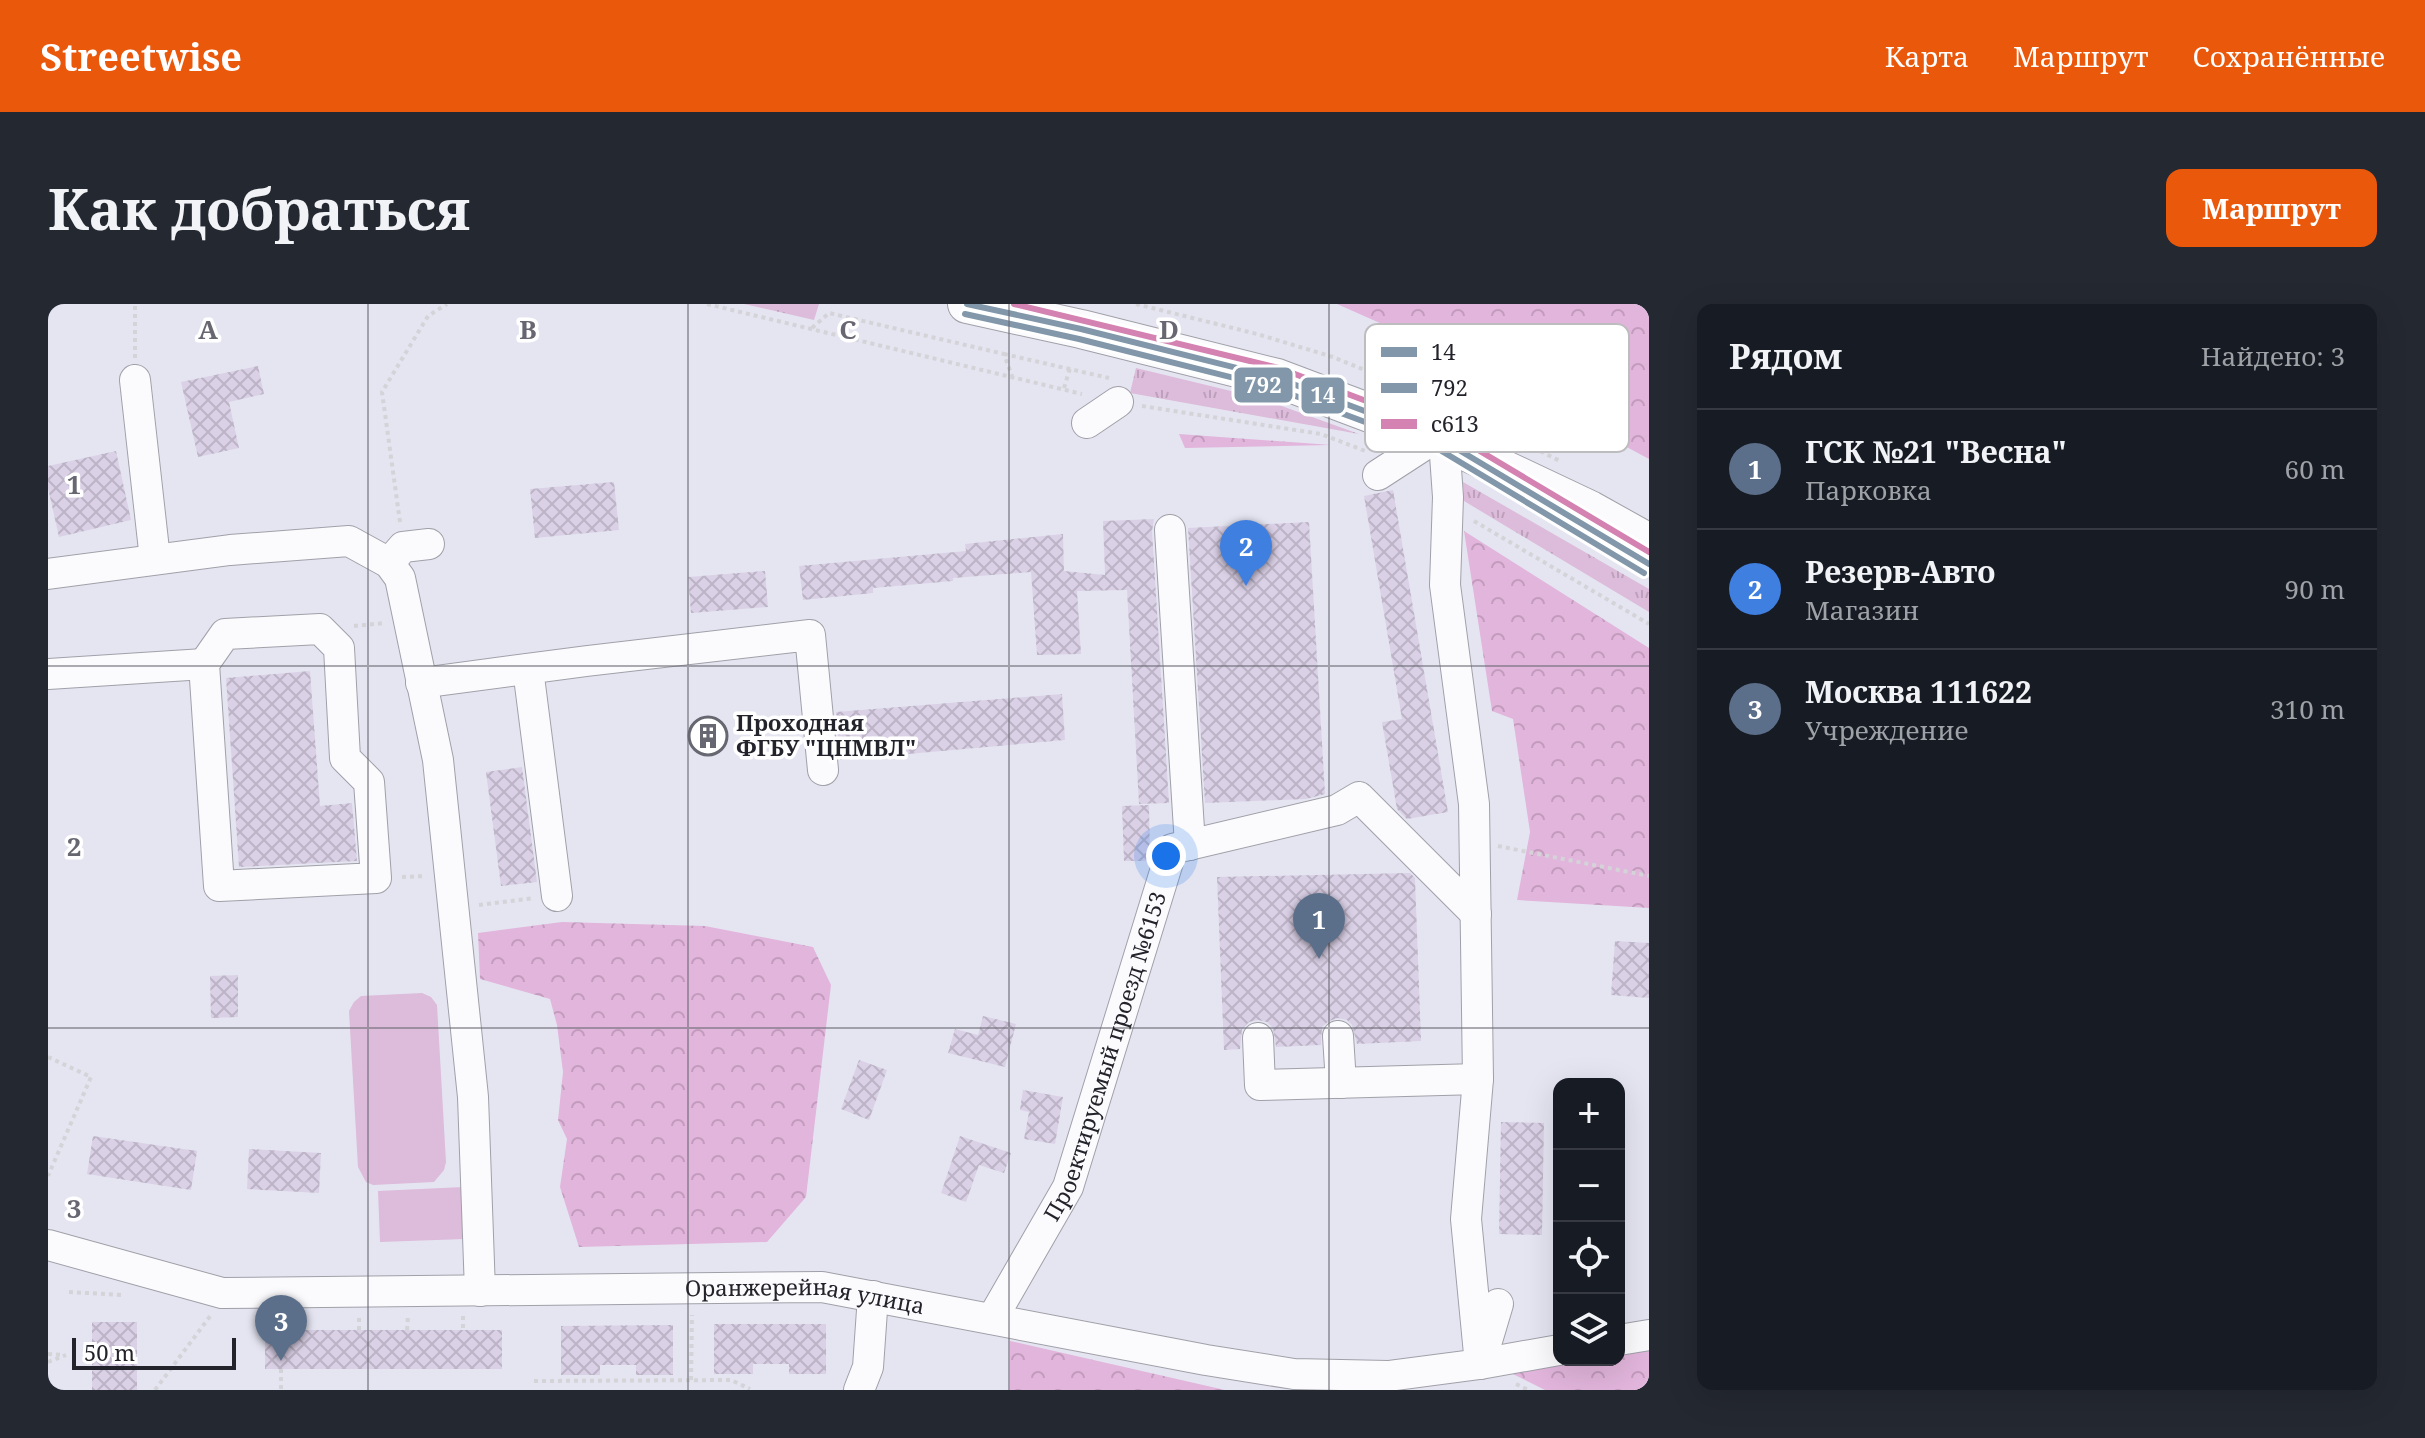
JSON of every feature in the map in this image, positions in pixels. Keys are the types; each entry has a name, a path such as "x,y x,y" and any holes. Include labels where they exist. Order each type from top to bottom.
{"main road":[{"path":"967,304 1021,309 1277,378 1365,411"},
{"path":"1461,452 1649,564"},
{"path":"1467,452 1590,510 1649,543"}],"street":[{"path":"135,380 155,559"},
{"path":"1087,423 1114,390"},
{"path":"1387,469 1416,452"},
{"path":"1441,452 1448,497 1445,585 1474,804 1478,1079 1466,1219 1480,1364"},
{"path":"1170,530 1190,845 1337,810 1359,797 1476,914"},
{"path":"48,574 230,550 349,541 407,551 400,578 438,760 473,1097 480,1291"},
{"path":"319,630 339,648 345,758 369,782 376,878 219,886 204,664 225,634 319,630"},
{"path":"421,683 810,635 823,770"},
{"path":"48,674 204,664"},
{"path":"528,669 557,896"},
{"name":"Проектируемый проезд №6153","path":"992,1319 1068,1187 1172,849 1190,845"},
{"path":"1338,1036 1341,1083"},
{"path":"1258,1038 1260,1085 1478,1079"},
{"name":"Оранжерейная улица","path":"48,1245 222,1293 822,1287 1294,1374 1388,1376 1553,1351"},
{"path":"859,1390 868,1367 873,1296"},
{"path":"1480,1364 1498,1304"},
{"path":"1625,1339 1649,1335"}],"path":[{"path":"135,304 135,380"},
{"path":"407,551 382,392 428,316 447,304"},
{"path":"707,304 1063,389 1114,390 1321,434 1387,469"},
{"path":"812,329 829,313 1070,368 1114,390"},
{"path":"1004,354 1012,376"},
{"path":"1063,389 1070,368"},
{"path":"1448,497 1469,518 1649,624"},
{"path":"319,630 390,622"},
{"path":"1474,842 1649,876"},
{"path":"376,878 430,876"},
{"path":"454,908 557,896"},
{"path":"48,1057 91,1077 48,1176"},
{"path":"69,1292 125,1295"},
{"path":"691,1380 692,1311"},
{"path":"155,1390 212,1313"},
{"path":"48,1354 66,1355 48,1362"},
{"path":"281,1369 281,1390"},
{"path":"534,1381 731,1380 750,1389"}],"green space":[{"path":"744,304 819,304 814,320"},
{"path":"1337,304 1649,304 1649,459 1629,448 1629,324 1382,324"},
{"path":"1136,368 1260,398 1359,434 1130,393"},
{"path":"1179,434 1331,445 1185,448"},
{"path":"1463,482 1649,589 1649,612 1464,501"},
{"path":"1464,531 1649,648 1649,908 1517,900 1530,832 1513,719 1492,711"},
{"path":"562,922 705,926 813,947 831,985 806,1197 767,1242 579,1247 560,1187 567,1139 558,1120 563,1072 550,999 480,979 478,933"},
{"path":"422,993 431,997 437,1005 444,1170 434,1182 373,1185 366,1182 358,1167 349,1011 361,996"},
{"path":"463,1187 465,1239 380,1242 378,1191"},
{"path":"1010,1341 1225,1390 1010,1390"},
{"path":"1649,1349 1649,1390 1545,1390 1509,1372 1553,1365 1625,1366 1625,1353"}],"building":[{"path":"258,366 264,394 229,402 239,448 198,457 181,382"},
{"path":"116,451 131,520 59,537 48,488 48,466"},
{"path":"614,482 619,530 535,538 530,489"},
{"path":"1393,490 1448,812 1407,819 1397,809 1382,722 1402,719 1364,496"},
{"path":"1154,519 1152,531 1169,803 1139,804 1127,590 1077,591 1081,654 1037,655 1031,572 953,578 953,581 873,588 873,593 803,600 799,566 966,551 965,544 1063,534 1064,571 1105,575 1103,521"},
{"path":"1309,522 1325,794 1306,799 1205,803 1188,528"},
{"path":"765,571 768,607 691,613 688,577"},
{"path":"310,671 320,806 352,803 357,861 239,867 226,678"},
{"path":"1062,694 1065,740 840,760 836,712"},
{"name":"Проходная ФГБУ \"ЦНМВЛ\"","path":"722,722 723,748 694,749 693,723"},
{"path":"522,767 537,882 501,886 486,772"},
{"path":"1149,805 1150,861 1124,861 1122,806"},
{"path":"1410,873 1415,878 1421,1041 1357,1044 1352,1025 1338,1018 1322,1027 1321,1045 1276,1047 1273,1028 1267,1022 1258,1020 1249,1022 1242,1029 1240,1049 1224,1050 1217,877"},
{"path":"1615,941 1649,943 1649,998 1611,995"},
{"path":"238,975 238,1017 211,1018 210,976"},
{"path":"983,1016 1016,1024 1005,1067 948,1053 955,1029 978,1035"},
{"path":"859,1060 887,1070 869,1120 841,1109"},
{"path":"1023,1090 1063,1097 1055,1144 1024,1139 1029,1112 1020,1110"},
{"path":"1501,1122 1544,1123 1542,1235 1499,1234"},
{"path":"93,1136 197,1151 191,1190 87,1174"},
{"path":"960,1136 1011,1153 1004,1173 979,1165 966,1202 941,1193"},
{"path":"249,1149 321,1153 319,1193 247,1189"},
{"path":"92,1322 137,1322 137,1390 92,1390"},
{"path":"714,1324 826,1324 826,1374 789,1374 789,1364 753,1364 753,1374 714,1374"},
{"path":"673,1325 673,1375 636,1375 636,1365 600,1365 600,1375 561,1375 561,1326"},
{"path":"265,1330 502,1330 502,1369 265,1369"}],"transit line":[{"name":"14","path":"967,304 1277,378 1365,411"},
{"name":"с613","path":"1014,304 1279,368 1365,401"},
{"name":"792","path":"965,314 1274,388 1365,422"},
{"name":"792","path":"1443,452 1644,573"},
{"name":"14","path":"1462,452 1649,564"},
{"name":"с613","path":"1482,452 1649,552"}],"place":[{"name":"Резерв-Авто","path":"1246,586"},
{"name":"Проходная ФГБУ \"ЦНМВЛ\"","path":"708,736"},
{"name":"ГСК №21 \"Весна\"","path":"1319,959"},
{"name":"Москва 111622","path":"281,1361"}]}
